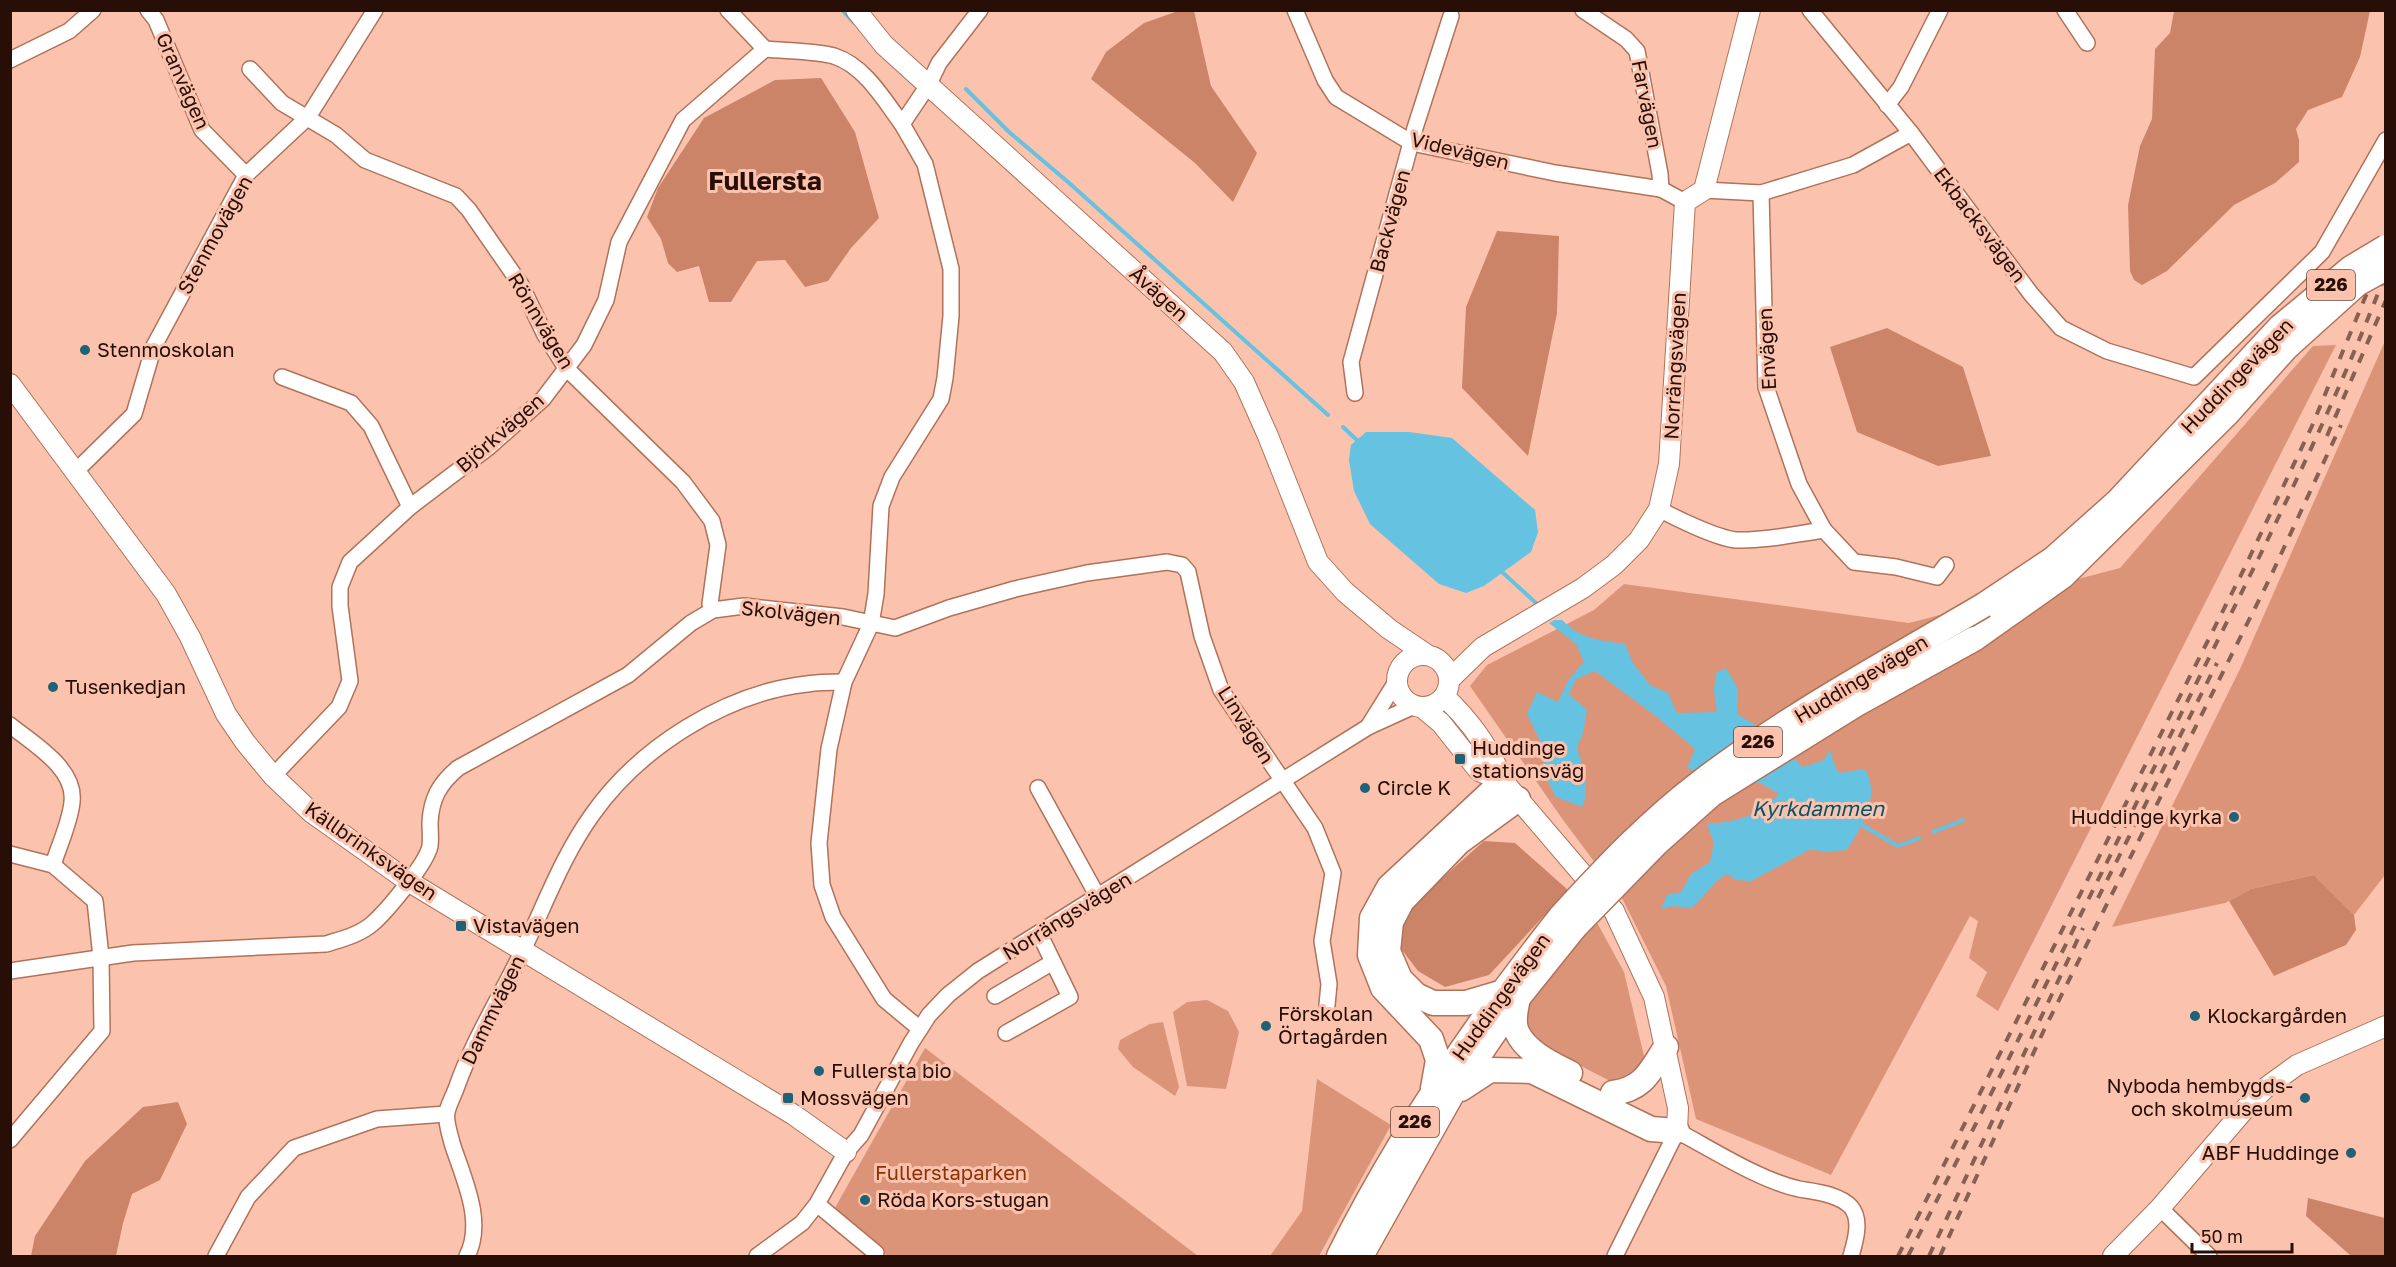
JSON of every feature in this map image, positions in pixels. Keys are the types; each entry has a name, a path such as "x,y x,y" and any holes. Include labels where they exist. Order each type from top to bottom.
{"main road":[{"name":"Huddingevägen","path":"1340,1257 1353,1230 1509,996 1644,831 1700,782 1742,752 1853,682 1984,605 2053,559 2118,501 2351,268 2385,247"},
{"name":"Huddingevägen","path":"1568,922 1713,794 1855,705 1974,639 2063,576 2227,414 2283,337 2357,284 2385,268"},
{"path":"1511,790 1402,901 1391,922 1388,951 1401,979 1416,995 1432,1003 1466,1003 1509,996 1517,1032 1535,1053 1569,1073 1663,1117 1677,1131"},
{"path":"1511,790 1389,887 1372,918 1370,955 1383,988 1431,1040 1438,1060 1442,1095 1490,1070 1532,1071 1651,1129 1677,1131"},
{"path":"1613,1093 1628,1091 1643,1082 1666,1047"},
{"name":"Huddingevägen","path":"1361,1257 1442,1095"}],"street":[{"path":"10,60 69,31 93,10"},
{"name":"Granvägen","path":"148,10 156,20 202,130 246,175"},
{"name":"Stenmovägen","path":"76,471 134,414 153,346 246,175 308,117 375,10"},
{"path":"728,10 765,49 834,56 852,64 870,82 902,124 925,164 951,269 951,316 941,399 892,477 881,506 876,594 871,624 844,682 829,748 819,843 822,885 832,917 884,999 920,1029"},
{"name":"Åvägen","path":"856,10 884,45 1223,352 1244,382 1264,425 1318,562 1345,592 1389,629 1431,656"},
{"path":"902,124 929,84 939,63 980,10"},
{"name":"Videvägen","path":"1294,10 1325,80 1336,97 1412,143 1555,173 1660,189 1685,202"},
{"name":"Farvägen","path":"1583,10 1626,39 1637,51 1660,174 1660,189"},
{"path":"1704,190 1750,10"},
{"name":"Ekbacksvägen","path":"1810,10 1911,133 2031,294 2061,328 2107,351 2194,377 2322,252 2385,140"},
{"path":"1887,105 1901,87 1940,10"},
{"path":"2065,10 2087,43"},
{"name":"Backvägen","path":"1355,393 1351,362 1412,143 1451,16"},
{"name":"Björkvägen","path":"273,776 339,707 350,681 340,606 340,587 350,562 410,507 489,447 543,399 584,345 606,300 619,242 683,120 765,49"},
{"name":"Rönnvägen","path":"250,69 282,103 336,135 365,160 456,196 469,210 521,285 545,334 566,368 683,482 712,521 718,545 710,604 714,610"},
{"path":"1685,202 1704,190 1761,193 1852,165 1911,133"},
{"name":"Envägen","path":"1761,193 1766,387 1799,484 1824,530 1854,562 1896,567 1937,577 1946,565"},
{"name":"Norrängsvägen","path":"1447,688 1483,647 1583,588 1614,565 1639,540 1659,509 1669,464 1685,202"},
{"path":"282,376 351,403 371,426 410,507"},
{"name":"Källbrinksvägen","path":"10,384 166,594 190,637 226,714 273,776 311,812 408,881 794,1114 846,1152"},
{"path":"1659,509 1680,520 1734,540 1760,539 1824,530"},
{"name":"Skolvägen","path":"408,881 423,862 430,847 431,806 437,790 446,778 458,768 628,675 691,623 714,610 744,606 843,617 895,628 971,602 1087,573 1167,562 1182,565"},
{"name":"Linvägen","path":"1182,565 1188,572 1202,636 1221,690 1315,828 1333,873 1322,941 1329,984 1327,1005"},
{"path":"1389,629 1400,694 1441,723 1479,771 1511,790"},
{"name":"Norrängsvägen","path":"1431,656 1483,647"},
{"path":"1397,677 1409,658 1431,656 1443,663 1447,688 1457,709 1495,760 1511,790 1614,911 1654,997 1678,1108 1677,1131 1615,1257"},
{"name":"Norrängsvägen","path":"1368,727 1397,677"},
{"name":"Dammvägen","path":"446,1114 463,1070 559,870 592,814 619,783 649,754 681,730 723,709 766,693 806,684 844,682"},
{"path":"1418,707 1432,706 1447,688"},
{"name":"Norrängsvägen","path":"817,1204 846,1152 861,1135 929,1015 956,989 978,971 1368,727 1418,707"},
{"path":"10,725 59,766 70,783 72,804 53,865"},
{"path":"1038,788 1098,897"},
{"path":"10,854 53,865 95,901 101,957 102,1031 10,1140"},
{"path":"10,971 101,957 207,949 326,944 351,936 372,924 408,881"},
{"path":"1006,1033 1070,997 1040,933"},
{"path":"995,996 1053,962"},
{"path":"2113,1257 2160,1208 2264,1089 2297,1065 2385,1026"},
{"path":"216,1257 248,1197 294,1148 377,1119 446,1114 474,1215 474,1235 466,1257"},
{"path":"1677,1131 1731,1161 1791,1187 1843,1201 1852,1209 1856,1221 1856,1236 1851,1257"},
{"path":"757,1257 802,1223 817,1204 876,1253"},
{"path":"2160,1208 2209,1257"}],"green space":[{"path":"2385,341 2385,875 2354,915 2314,875 2251,889 2225,903 2112,927 2240,669"},
{"path":"2336,345 1998,1011 1976,996 1987,972 1969,958 1978,921 1970,916 1831,1175 1696,1119 1666,986 1623,900 1563,820 1470,686 1487,665 1594,610 1624,584 1909,623 2120,568 2313,346"},
{"path":"1595,919 1624,972 1644,1056 1634,1076 1614,1083 1536,1043 1523,1025 1527,1005"},
{"path":"1207,1000 1228,1011 1239,1032 1226,1089 1187,1086 1173,1012 1187,1002"},
{"path":"1163,1022 1179,1087 1175,1096 1133,1067 1118,1049 1120,1040 1150,1024"},
{"name":"Fullerstaparken","path":"925,1048 1198,1256 888,1256 832,1213"},
{"path":"1317,1079 1391,1125 1319,1256 1270,1256 1302,1211"}],"shaded area":[{"path":"1181,10 1194,11 1211,86 1257,153 1233,202 1195,163 1091,79 1106,52 1144,23"},
{"path":"2174,11 2370,11 2360,57 2342,97 2308,110 2296,129 2299,140 2299,162 2275,183 2234,205 2167,271 2142,285 2134,280 2130,271 2128,205 2140,146 2152,119 2155,49 2170,33"},
{"path":"821,78 855,132 879,218 851,248 828,281 805,287 785,260 757,261 731,302 709,302 699,266 677,272 668,263 661,239 647,217 658,188 704,118 775,80"},
{"path":"1497,231 1559,236 1557,313 1528,456 1462,388 1466,307"},
{"path":"1887,328 1963,367 1991,456 1938,466 1857,432 1830,347"},
{"path":"1484,841 1515,843 1568,890 1489,975 1445,987 1418,971 1396,942 1413,904"},
{"path":"2314,875 2354,915 2356,930 2346,945 2274,976 2229,901 2251,889"},
{"path":"178,1102 187,1124 160,1180 132,1194 116,1256 31,1256 35,1236 85,1161 143,1107"},
{"path":"2308,1198 2385,1218 2385,1256 2351,1256 2306,1216"}],"water":[{"path":"1366,432 1409,432 1452,438 1535,510 1538,532 1531,552 1484,586 1466,593 1439,584 1370,524 1354,491 1349,460 1351,445"},
{"name":"Kyrkdammen","path":"1562,620 1590,638 1625,644 1633,663 1650,685 1668,693 1677,713 1717,712 1714,690 1716,673 1726,668 1738,689 1737,714 1764,730 1803,767 1824,760 1830,750 1839,773 1865,769 1871,790 1868,811 1847,850 1824,852 1811,849 1751,881 1736,880 1727,874 1718,880 1692,908 1673,906 1661,909 1667,895 1681,892 1691,874 1710,862 1714,843 1707,824 1728,822 1755,813 1779,794 1762,784 1712,778 1687,768 1695,749 1657,717 1595,671 1576,679 1569,694 1587,710 1583,733 1577,748 1585,773 1586,796 1582,807 1556,797 1545,775 1541,743 1527,714 1537,692 1558,702 1569,679 1584,662 1576,644 1549,623"}],"waterway":[{"path":"842,10 854,23"},
{"path":"966,89 1009,132 1328,415"},
{"path":"1343,427 1360,443"},
{"path":"1501,571 1536,603"},
{"path":"1933,832 1963,820"},
{"path":"1860,824 1898,846 1919,838"}],"railway":[{"path":"1898,1256 2244,569 2312,426 2386,247"},
{"path":"1908,1256 2258,558 2338,389 2386,273"},
{"path":"2327,436 2386,300"},
{"path":"1940,1256 2044,1030 2269,580 2341,425"},
{"path":"2098,898 2217,663"},
{"path":"1929,1256 2083,928"}],"place":[{"name":"Stenmoskolan","path":"85,350"},
{"name":"Tusenkedjan","path":"53,687"},
{"name":"Huddinge stationsväg","path":"1460,759"},
{"name":"Circle K","path":"1365,788"},
{"name":"Huddinge kyrka","path":"2234,817"},
{"name":"Vistavägen","path":"461,926"},
{"name":"Klockargården","path":"2195,1016"},
{"name":"Förskolan Örtagården","path":"1266,1026"},
{"name":"Fullersta bio","path":"819,1071"},
{"name":"Mossvägen","path":"788,1098"},
{"name":"Nyboda hembygds- och skolmuseum","path":"2305,1098"},
{"name":"ABF Huddinge","path":"2351,1153"},
{"name":"Röda Kors-stugan","path":"865,1200"}],"district":[{"name":"Fullersta","path":"765,181"}]}
